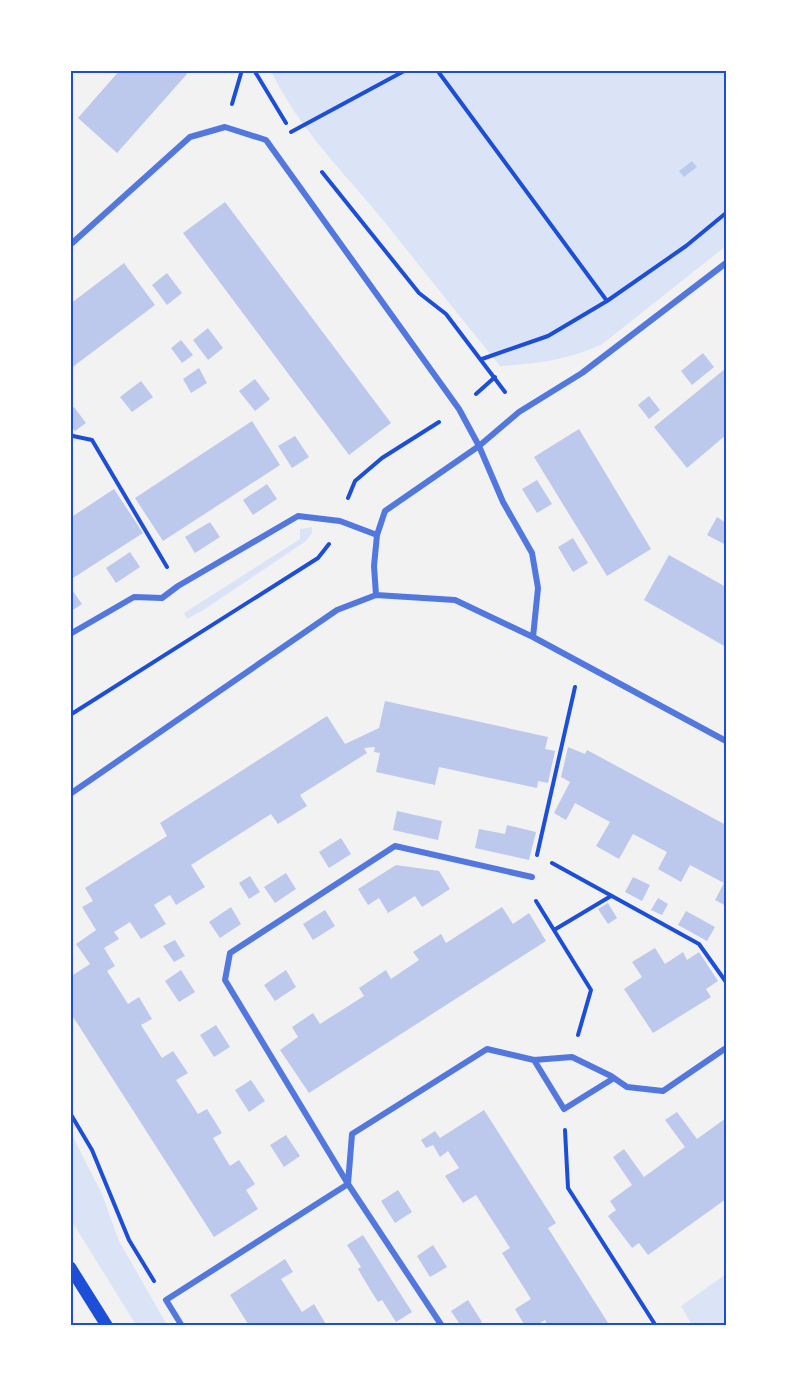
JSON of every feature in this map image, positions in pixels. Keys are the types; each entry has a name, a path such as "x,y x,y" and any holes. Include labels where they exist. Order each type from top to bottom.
{"main road":[{"path":"70,1267 107,1326"}],"street":[{"path":"70,245 190,137 225,127 266,140 459,409 479,446 503,502 532,554 538,588 533,637"},
{"path":"376,595 374,566 377,535 386,511 479,446 519,412 582,373 726,263"},
{"path":"70,634 134,597 162,598 178,586 298,516 340,521 377,535"},
{"path":"70,794 337,610 376,595 455,600 583,663 726,741"},
{"path":"442,1326 348,1184 225,980 230,953 395,846 532,877"},
{"path":"348,1184 352,1134 487,1049 534,1060 572,1057 627,1087 663,1091 726,1048"},
{"path":"534,1060 564,1108 614,1078"},
{"path":"182,1326 166,1300 348,1184"}],"path":[{"path":"225,127 242,70"},
{"path":"254,70 296,140"},
{"path":"291,132 406,70"},
{"path":"437,70 607,302"},
{"path":"318,167 419,293 446,314 482,359 519,412"},
{"path":"482,359 548,336 607,302 686,246 726,213"},
{"path":"70,715 318,558 332,541 355,481 382,458 459,409 495,377"},
{"path":"70,434 92,440 178,586"},
{"path":"572,1057 591,990 530,891 572,696 583,663"},
{"path":"537,855 699,944 726,982"},
{"path":"554,930 611,895"},
{"path":"564,1108 568,1188 656,1326"},
{"path":"70,1113 92,1150 129,1240 166,1300"}],"shaded area":[{"path":"271,71 726,71 726,246 601,345 551,360 500,366 308,130 282,92"},
{"path":"312,527 312,533 306,541 187,619 184,613 300,539 300,529"},
{"path":"70,1131 102,1194 119,1241 167,1325 136,1325 71,1220"},
{"path":"726,1274 726,1325 692,1325 681,1306"}],"building":[{"path":"120,70 184,70 187,74 117,153 78,118"},
{"path":"692,161 697,167 684,177 679,171"},
{"path":"225,202 391,423 349,455 183,233"},
{"path":"124,263 155,305 70,369 70,304"},
{"path":"167,273 182,293 167,305 152,285"},
{"path":"208,328 223,348 208,360 193,340"},
{"path":"181,340 193,355 182,363 171,348"},
{"path":"703,353 714,367 692,385 681,371"},
{"path":"199,368 207,383 191,393 183,379"},
{"path":"726,368 726,435 687,468 654,427"},
{"path":"255,379 270,399 255,411 239,391"},
{"path":"141,381 153,397 132,412 120,397"},
{"path":"649,396 660,410 649,419 638,405"},
{"path":"74,407 86,423 75,431 70,425 70,410"},
{"path":"252,421 280,465 163,541 135,498"},
{"path":"579,429 651,549 607,576 534,457"},
{"path":"295,436 309,457 292,468 278,446"},
{"path":"537,480 552,504 537,513 522,489"},
{"path":"267,484 277,499 253,515 243,500"},
{"path":"114,489 143,533 70,580 70,518"},
{"path":"717,517 726,523 726,545 707,535"},
{"path":"210,522 220,537 195,553 185,537"},
{"path":"573,538 588,563 573,572 558,547"},
{"path":"130,552 140,567 116,583 106,568"},
{"path":"669,555 726,587 726,647 644,600"},
{"path":"72,590 82,604 70,612 70,591"},
{"path":"385,701 548,737 545,749 555,751 548,783 538,781 537,788 439,767 435,785 376,772 380,753 374,752 375,747 364,748 367,753 300,795 307,806 278,824 271,814 191,865 205,887 176,905 170,895 154,905 166,924 141,939 130,922 114,932 119,939 104,948 115,966 107,971 128,1004 139,997 152,1019 141,1025 162,1058 173,1051 188,1073 176,1080 198,1114 207,1109 222,1133 213,1138 230,1166 239,1160 255,1184 246,1190 258,1209 214,1237 70,1012 70,977 90,964 76,944 96,930 82,907 93,901 85,888 167,836 160,823 327,716 345,744 379,728"},
{"path":"568,747 585,754 587,750 726,825 726,906 715,900 724,883 690,865 681,882 658,869 667,852 633,834 619,859 596,846 610,822 575,803 566,820 554,813 570,782 561,777"},
{"path":"397,811 442,821 438,840 393,830"},
{"path":"507,825 536,832 529,860 475,848 479,829 505,834"},
{"path":"341,838 351,854 329,868 319,852"},
{"path":"396,865 439,871 450,889 422,907 415,896 388,913 379,898 368,905 358,889"},
{"path":"286,873 296,889 275,903 264,887"},
{"path":"250,876 260,892 249,899 239,883"},
{"path":"633,877 650,885 642,901 625,892"},
{"path":"658,898 668,904 662,915 651,910"},
{"path":"608,903 617,918 608,924 598,909"},
{"path":"231,907 241,924 220,938 209,922"},
{"path":"502,907 513,924 529,913 546,941 309,1093 280,1050 298,1037 292,1027 313,1013 320,1024 364,996 359,988 386,970 391,979 419,960 413,952 441,934 446,943"},
{"path":"325,910 335,926 313,940 303,924"},
{"path":"686,911 715,927 707,941 678,925"},
{"path":"175,940 185,956 174,962 163,946"},
{"path":"655,948 665,964 683,952 687,960 699,952 718,981 706,989 711,997 653,1033 624,989 642,977 632,962"},
{"path":"181,970 195,992 179,1002 165,981"},
{"path":"286,970 296,987 275,1001 264,985"},
{"path":"216,1025 230,1047 214,1057 200,1035"},
{"path":"251,1080 265,1101 249,1112 235,1090"},
{"path":"484,1110 556,1223 548,1228 610,1326 548,1326 545,1320 535,1326 525,1326 515,1309 531,1299 502,1253 510,1248 476,1195 463,1203 445,1176 459,1168 448,1151 440,1157 433,1145 426,1148 421,1140 435,1131 440,1138"},
{"path":"677,1112 697,1139 726,1118 726,1199 648,1255 639,1243 632,1248 608,1216 616,1210 610,1201 632,1185 613,1157 624,1149 644,1177 685,1147 665,1120"},
{"path":"286,1135 300,1156 284,1167 270,1145"},
{"path":"398,1190 412,1212 395,1223 381,1201"},
{"path":"363,1235 412,1312 396,1322 382,1300 378,1302 358,1269 361,1267 347,1245"},
{"path":"433,1245 447,1267 430,1277 417,1256"},
{"path":"285,1259 293,1272 281,1279 302,1312 314,1304 327,1326 248,1324 230,1295"},
{"path":"468,1300 482,1322 477,1326 461,1326 451,1311"}]}
